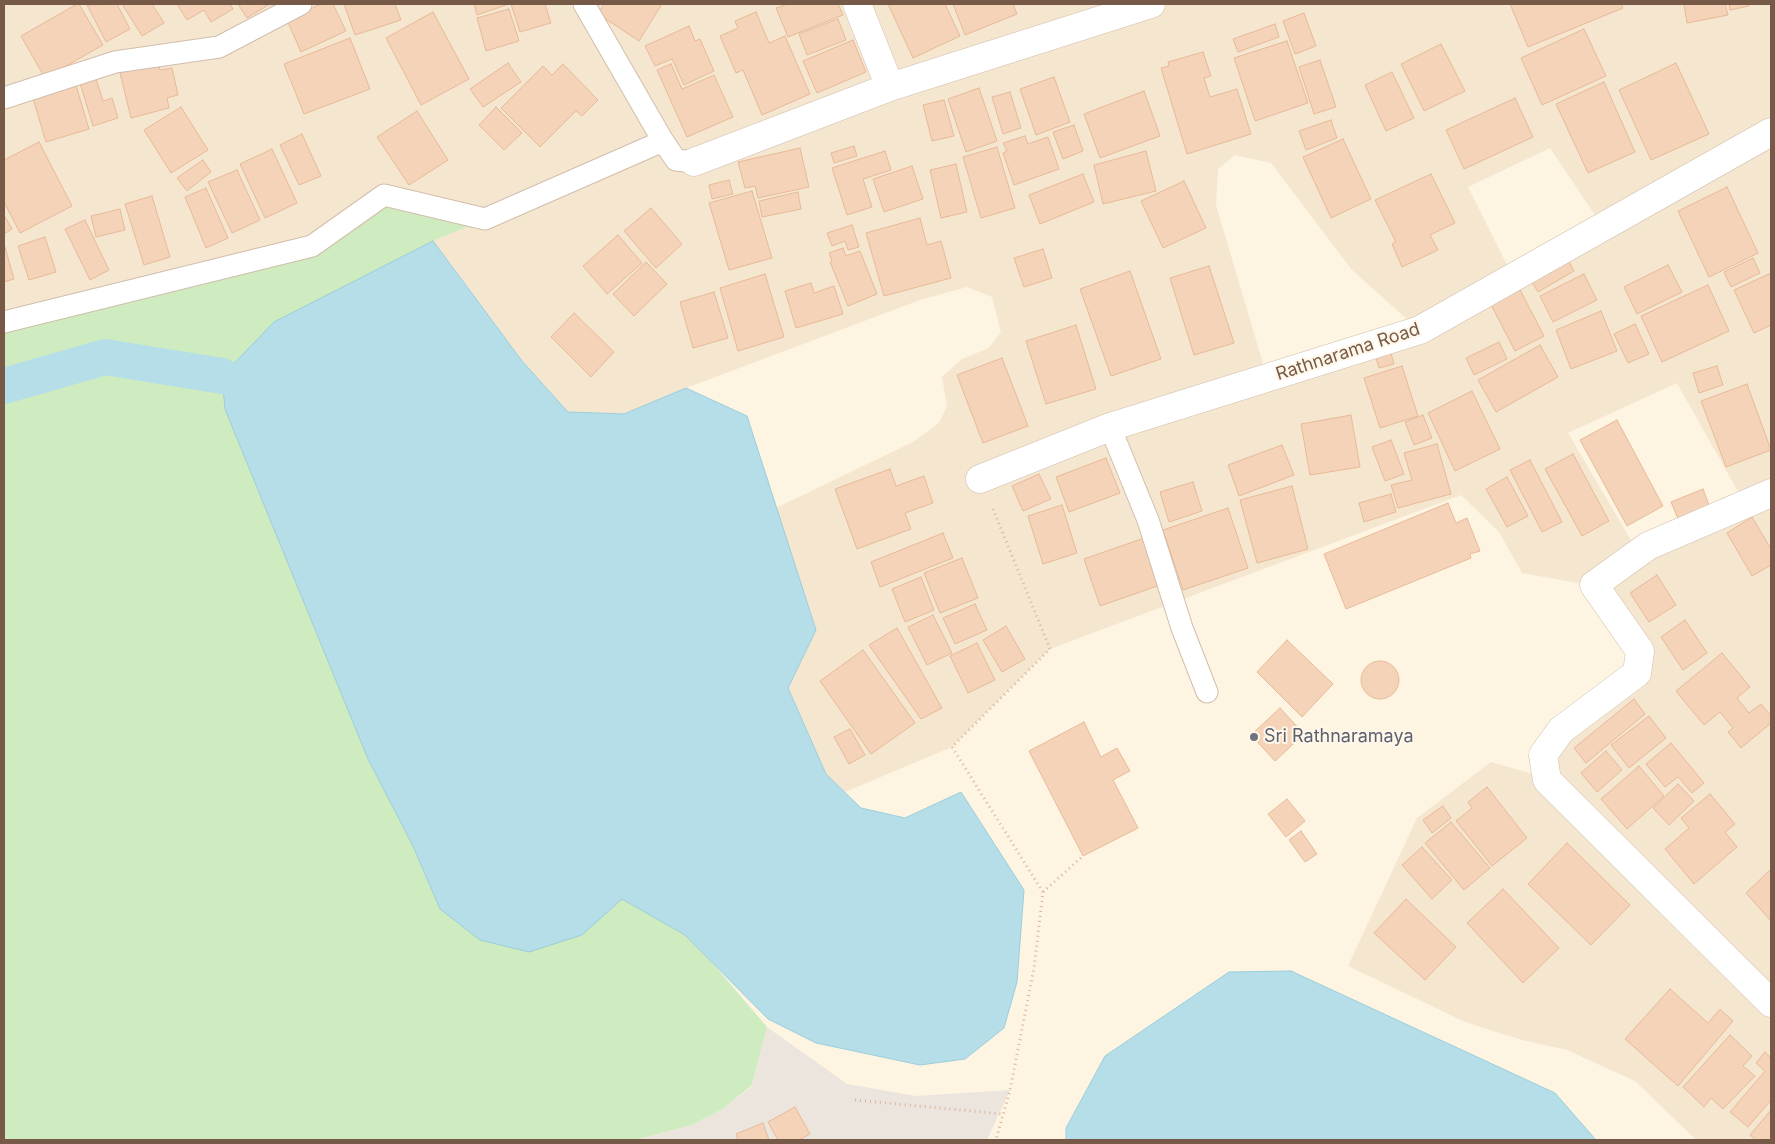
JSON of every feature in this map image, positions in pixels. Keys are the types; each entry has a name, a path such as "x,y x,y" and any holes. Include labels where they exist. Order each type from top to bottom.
{"street":[{"path":"857,4 890,88"},
{"path":"694,162 890,88 1151,4"},
{"name":"Rathnarama Road","path":"980,479 1110,426 1420,330 1771,132"},
{"path":"1771,493 1648,546 1594,585 1640,651 1637,673 1562,730 1543,755 1547,780 1771,1003"}],"lane":[{"path":"4,98 115,62 219,48 301,4"},
{"path":"584,4 663,141 676,160 694,162"},
{"path":"4,322 312,246 384,194 485,218 663,141"},
{"path":"1110,426 1148,520 1182,628 1207,692"}],"path":[{"path":"980,479 1050,649 952,747 1043,892 1034,968 996,1140"},
{"path":"1043,892 1083,856"},
{"path":"854,1100 1003,1114"}],"shaded area":[{"path":"4,4 1771,4 1771,1140 1696,1140 1635,1081 1567,1050 1522,1040 1465,1022 1348,966 1417,818 1491,762 1540,776 1536,753 1630,670 1632,648 1584,584 1522,573 1499,532 1461,495 1050,649 952,747 845,792 826,774 788,687 816,630 776,508 913,442 939,423 947,406 942,377 962,359 989,348 1001,332 992,297 967,287 920,300 686,388 624,414 568,412 522,361 433,241 484,219 312,246 4,322","holes":["1550,148 1603,227 1513,277 1468,187","1235,155 1271,163 1352,270 1419,330 1267,377 1216,205 1218,169","1677,383 1745,504 1638,552 1568,433"]},
{"path":"767,1027 847,1084 916,1096 1010,1090 987,1140 635,1140 692,1125 724,1108 752,1086"}],"green space":[{"path":"384,195 485,219 433,241 225,409 368,759 413,846 440,909 582,935 621,898 685,935 708,958 767,1027 752,1085 724,1108 692,1125 635,1140 4,1140 4,322 312,246"}],"water":[{"path":"433,241 522,361 568,412 624,414 686,388 747,416 816,630 788,688 826,774 861,808 905,818 961,792 1024,890 1017,982 1004,1028 965,1059 920,1065 816,1043 768,1019 685,935 622,899 582,935 529,952 480,940 440,909 413,846 368,759 269,517 225,409 222,376 274,322"},
{"path":"1291,971 1555,1093 1596,1140 1066,1140 1066,1128 1105,1056 1229,972"}],"building":[{"path":"79,4 103,45 45,78 21,36"},
{"path":"117,4 130,29 106,42 87,5"},
{"path":"122,4 152,4 164,23 142,36"},
{"path":"177,4 230,4 233,9 211,22 204,10 187,20"},
{"path":"238,4 270,4 247,18"},
{"path":"321,4 333,4 346,31 301,52 287,20"},
{"path":"344,4 395,4 401,20 355,35"},
{"path":"474,4 506,4 506,5 477,15"},
{"path":"511,4 545,4 551,23 520,32"},
{"path":"604,4 662,4 639,41 598,14"},
{"path":"788,4 838,4 843,15 788,37 776,8"},
{"path":"888,4 945,4 960,36 913,58"},
{"path":"953,4 1013,4 1017,14 965,35"},
{"path":"1510,4 1621,4 1623,8 1528,47"},
{"path":"1684,4 1725,4 1728,15 1687,23"},
{"path":"1729,4 1748,4 1749,6 1730,10"},
{"path":"509,9 519,41 486,51 477,18"},
{"path":"433,12 469,79 421,105 386,38"},
{"path":"756,12 769,43 785,36 810,94 762,115 743,70 736,73 720,36 738,28 735,21"},
{"path":"1304,13 1316,46 1295,54 1283,21"},
{"path":"838,19 846,40 807,55 799,34"},
{"path":"1275,24 1279,37 1238,52 1233,39"},
{"path":"689,26 695,41 700,39 714,71 684,85 672,59 655,66 645,46"},
{"path":"1584,29 1606,76 1542,105 1521,58"},
{"path":"350,38 370,89 304,114 284,64"},
{"path":"853,40 866,72 817,93 803,61"},
{"path":"1287,41 1308,103 1255,121 1234,58"},
{"path":"1441,44 1465,91 1424,111 1401,64"},
{"path":"1203,52 1211,76 1204,78 1210,97 1237,89 1251,134 1187,154 1161,68 1169,66 1168,62"},
{"path":"1320,60 1336,107 1314,114 1299,67"},
{"path":"158,63 160,70 172,68 178,95 167,98 169,108 131,118 120,73"},
{"path":"508,63 521,82 483,107 470,89"},
{"path":"1676,63 1709,134 1651,160 1619,90"},
{"path":"563,64 598,100 582,116 576,111 540,147 501,108 543,66 552,75"},
{"path":"671,64 682,89 714,75 733,117 687,137 657,70"},
{"path":"1392,72 1414,118 1386,131 1365,85"},
{"path":"95,76 103,101 112,98 118,118 93,126 79,80"},
{"path":"1054,77 1070,122 1036,135 1020,89"},
{"path":"75,82 89,129 46,142 32,95"},
{"path":"1604,82 1635,152 1588,173 1556,104"},
{"path":"979,88 997,141 966,152 948,99"},
{"path":"1144,91 1160,136 1100,158 1084,114"},
{"path":"1010,92 1021,128 1003,134 992,97"},
{"path":"1515,98 1533,137 1464,169 1446,130"},
{"path":"944,100 954,136 932,141 923,105"},
{"path":"181,107 208,150 171,173 144,130"},
{"path":"496,107 522,133 504,150 479,125"},
{"path":"417,111 448,160 409,185 377,137"},
{"path":"1331,120 1337,138 1306,150 1299,131"},
{"path":"1074,125 1083,151 1063,159 1053,132"},
{"path":"302,134 321,176 299,185 280,145"},
{"path":"1025,136 1028,144 1048,137 1059,169 1014,185 1003,153 1007,151 1003,143"},
{"path":"1343,139 1371,199 1331,218 1303,157"},
{"path":"39,142 72,206 20,233 4,202 4,160"},
{"path":"854,146 857,156 834,163 831,153"},
{"path":"997,147 1015,208 981,218 963,157"},
{"path":"800,148 809,187 758,198 755,186 745,188 738,162"},
{"path":"272,149 297,203 265,218 240,164"},
{"path":"885,151 891,170 863,179 872,207 847,215 832,168"},
{"path":"1146,151 1156,191 1103,204 1094,165"},
{"path":"203,160 211,172 187,191 177,178"},
{"path":"956,164 967,212 941,218 930,170"},
{"path":"912,166 923,199 884,212 873,179"},
{"path":"237,170 260,220 232,233 208,182"},
{"path":"1083,174 1094,202 1040,224 1029,195"},
{"path":"1431,174 1455,223 1430,235 1438,250 1402,267 1392,244 1396,242 1375,200"},
{"path":"729,180 733,194 712,199 709,185"},
{"path":"1184,181 1206,228 1163,248 1141,201"},
{"path":"1727,187 1758,253 1709,277 1678,211"},
{"path":"206,188 228,238 206,248 185,197"},
{"path":"752,191 772,258 729,270 709,203"},
{"path":"798,192 801,209 762,217 759,201"},
{"path":"152,196 170,257 144,265 125,204"},
{"path":"651,208 682,244 656,268 624,231"},
{"path":"120,209 125,230 96,237 91,216"},
{"path":"4,215 12,229 4,234"},
{"path":"920,218 927,245 941,241 951,278 884,296 866,233"},
{"path":"85,220 109,270 90,280 65,229"},
{"path":"852,225 859,247 848,250 845,241 832,246 827,233"},
{"path":"618,235 642,263 607,294 583,266"},
{"path":"45,237 56,272 29,280 18,246"},
{"path":"4,248 14,279 4,282"},
{"path":"843,248 846,256 860,251 877,294 848,306 830,262 832,261 829,253"},
{"path":"1043,249 1052,278 1024,287 1014,258"},
{"path":"1565,254 1574,271 1538,292 1528,276"},
{"path":"1753,258 1760,273 1731,287 1724,272"},
{"path":"646,262 667,284 634,316 613,294"},
{"path":"1668,265 1682,292 1637,314 1624,287"},
{"path":"1209,266 1234,343 1194,355 1170,278"},
{"path":"1130,271 1161,359 1111,376 1080,289"},
{"path":"1771,273 1771,325 1754,333 1734,290"},
{"path":"765,274 784,337 738,351 720,288"},
{"path":"1584,274 1597,300 1553,322 1540,296"},
{"path":"811,283 814,293 834,286 843,314 796,328 785,291"},
{"path":"1517,284 1544,336 1515,351 1488,299"},
{"path":"1708,285 1729,331 1662,362 1641,316"},
{"path":"714,292 728,338 693,348 680,302"},
{"path":"1601,311 1617,351 1571,369 1556,330"},
{"path":"574,313 614,352 591,377 551,337"},
{"path":"1635,324 1649,354 1628,363 1614,334"},
{"path":"1076,325 1096,389 1046,404 1026,341"},
{"path":"1499,342 1507,359 1474,375 1466,358"},
{"path":"1388,343 1394,364 1379,368 1373,348"},
{"path":"1540,345 1558,377 1496,412 1478,380"},
{"path":"1002,358 1028,426 983,443 957,375"},
{"path":"1402,366 1418,416 1380,428 1364,378"},
{"path":"1717,366 1723,385 1699,393 1693,373"},
{"path":"1747,384 1771,450 1726,467 1701,401"},
{"path":"1472,391 1500,449 1455,471 1428,413"},
{"path":"1351,415 1360,467 1310,475 1301,424"},
{"path":"1423,415 1432,438 1414,445 1405,422"},
{"path":"1617,420 1663,506 1627,526 1580,440"},
{"path":"1391,440 1404,474 1385,481 1372,447"},
{"path":"1437,444 1451,494 1398,508 1391,485 1412,480 1404,453"},
{"path":"1282,445 1294,475 1239,496 1228,465"},
{"path":"1573,454 1609,521 1582,536 1545,469"},
{"path":"1106,458 1120,493 1069,512 1056,477"},
{"path":"1530,460 1562,522 1542,532 1510,470"},
{"path":"890,469 896,486 924,476 933,503 905,513 911,529 857,549 835,489"},
{"path":"1039,474 1051,499 1023,511 1012,486"},
{"path":"1507,477 1528,516 1507,527 1486,489"},
{"path":"1193,482 1202,511 1169,522 1160,492"},
{"path":"1292,486 1308,549 1257,563 1240,500"},
{"path":"1703,489 1710,508 1679,521 1671,502"},
{"path":"1391,494 1396,512 1364,522 1359,503"},
{"path":"1448,503 1456,523 1467,518 1480,551 1470,554 1471,558 1346,609 1324,554"},
{"path":"1062,505 1077,553 1043,564 1028,516"},
{"path":"1228,508 1248,568 1183,590 1163,530"},
{"path":"1752,517 1771,549 1771,565 1752,576 1727,533"},
{"path":"943,533 953,558 880,587 871,562"},
{"path":"1147,537 1163,584 1100,606 1084,559"},
{"path":"962,558 978,598 940,613 924,573"},
{"path":"1657,575 1676,605 1649,622 1630,593"},
{"path":"921,577 934,610 905,622 892,589"},
{"path":"975,604 987,630 955,644 943,618"},
{"path":"933,615 952,653 927,665 908,627"},
{"path":"1685,620 1707,653 1683,670 1661,637"},
{"path":"1006,626 1025,659 1002,672 983,640"},
{"path":"897,628 942,708 921,719 869,645"},
{"path":"1287,640 1333,684 1302,717 1257,672"},
{"path":"977,643 995,680 968,693 950,656"},
{"path":"863,650 915,723 871,754 820,681"},
{"path":"1722,653 1750,687 1737,698 1749,713 1761,704 1771,716 1771,723 1741,748 1728,732 1733,728 1720,712 1704,725 1676,691"},
{"path":"1380,661 1393,667 1399,680 1393,693 1380,699 1367,693 1361,680 1367,667"},
{"path":"1634,699 1645,714 1586,763 1574,748"},
{"path":"1280,708 1304,734 1275,761 1251,735"},
{"path":"1649,716 1666,738 1629,768 1611,745"},
{"path":"1084,722 1101,757 1117,748 1130,771 1113,780 1138,828 1083,856 1029,751"},
{"path":"850,729 865,755 849,764 834,737"},
{"path":"1671,743 1704,783 1692,793 1678,777 1665,787 1646,764"},
{"path":"1606,751 1622,770 1597,792 1581,773"},
{"path":"1639,766 1664,796 1627,829 1601,799"},
{"path":"1678,784 1694,801 1669,825 1653,808"},
{"path":"1487,787 1527,838 1492,866 1456,821 1472,808 1468,802"},
{"path":"1710,794 1735,824 1725,832 1737,847 1694,884 1665,849 1689,828 1681,818"},
{"path":"1287,799 1305,821 1286,837 1268,814"},
{"path":"1443,806 1451,818 1432,833 1423,820"},
{"path":"1451,822 1490,868 1464,890 1425,843"},
{"path":"1301,831 1317,854 1305,862 1289,840"},
{"path":"1567,843 1630,905 1591,945 1528,884"},
{"path":"1422,847 1452,880 1432,899 1402,865"},
{"path":"1771,869 1771,921 1746,893"},
{"path":"1503,889 1559,948 1523,983 1467,923"},
{"path":"1406,899 1456,947 1425,980 1374,933"},
{"path":"1670,989 1708,1023 1720,1009 1733,1021 1678,1086 1625,1039"},
{"path":"1730,1035 1752,1056 1743,1066 1755,1076 1723,1109 1711,1098 1704,1107 1683,1087"},
{"path":"1765,1052 1771,1058 1771,1100 1748,1127 1730,1112 1765,1071 1756,1063"},
{"path":"795,1107 810,1134 799,1140 778,1140 768,1122"},
{"path":"1771,1110 1771,1140 1756,1140 1750,1135"},
{"path":"763,1123 769,1140 738,1140 736,1134"}],"waterway":[{"path":"4,386 105,357 222,376"}],"place":[{"name":"Sri Rathnaramaya","path":"1254,737"}]}
